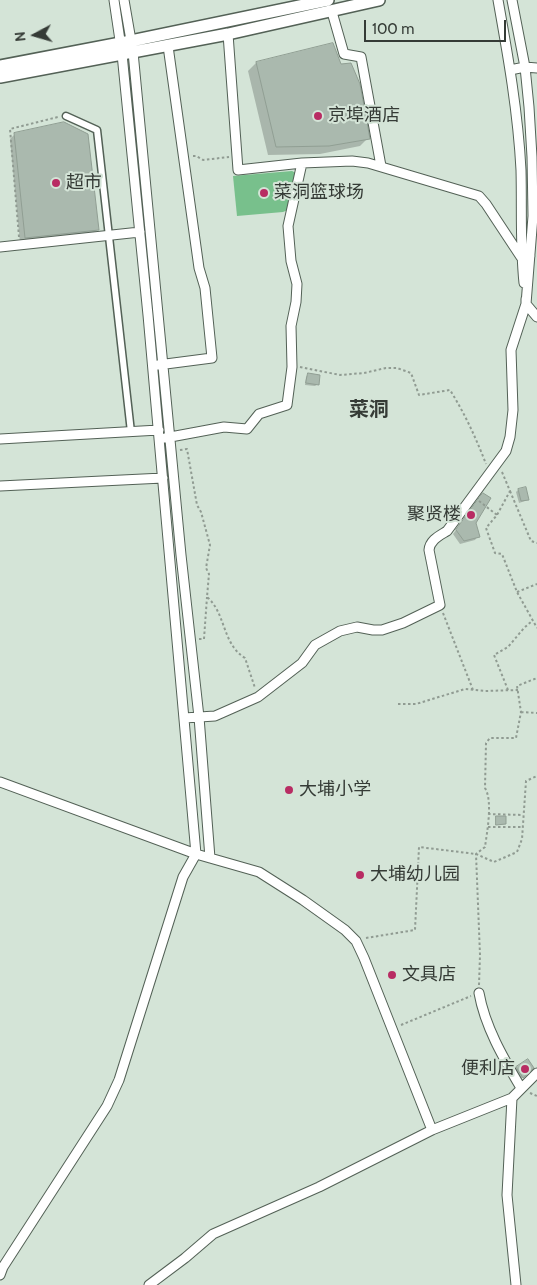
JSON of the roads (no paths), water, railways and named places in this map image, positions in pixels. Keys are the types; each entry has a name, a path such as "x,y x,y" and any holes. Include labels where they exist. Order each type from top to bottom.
{"street":[{"path":"114,0 127,48 163,364 199,717 210,858"},
{"path":"0,1275 2,1267 107,1106 122,1070 182,877 196,854 140,232 124,0"},
{"path":"0,77 328,0"},
{"path":"0,66 127,48 168,46 332,12 379,0"},
{"path":"184,718 215,716 258,697 302,662 315,645 340,631 357,627 382,630 412,619 440,605 429,550 430,544 447,531 506,451 510,437 513,410 511,350 526,304 526,257 521,169 510,70 498,0"},
{"path":"512,0 525,67 532,157 532,216 526,257"},
{"path":"332,12 344,54 361,57 382,166"},
{"path":"228,34 238,170 302,163 352,161 382,166 478,196 526,257"},
{"path":"153,366 212,358 205,288 199,268 168,46"},
{"path":"510,70 525,67 537,68"},
{"path":"66,116 97,130 132,432"},
{"path":"0,439 132,432 159,434 170,437 224,427 247,429 259,414 287,405 292,367 291,326 296,302 297,284 291,261 288,226 302,163"},
{"path":"0,247 140,232"},
{"path":"526,304 537,317"},
{"path":"0,486 163,478"},
{"path":"0,782 196,854 259,872 304,900 345,930 356,941 432,1130"},
{"path":"479,993 480,1002 499,1049 521,1088"},
{"path":"149,1285 213,1234 319,1187 432,1130 512,1098 537,1074"},
{"path":"512,1098 507,1195 516,1285"}],"place":[{"name":"京埠酒店","path":"318,116"},
{"name":"超市","path":"56,183"},
{"name":"菜洞篮球场","path":"264,193"},
{"name":"聚贤楼","path":"471,515"},
{"name":"大埔小学","path":"289,790"},
{"name":"大埔幼儿园","path":"360,875"},
{"name":"文具店","path":"392,975"},
{"name":"便利店","path":"525,1069"}],"district":[{"name":"菜洞","path":"369,410"}]}
